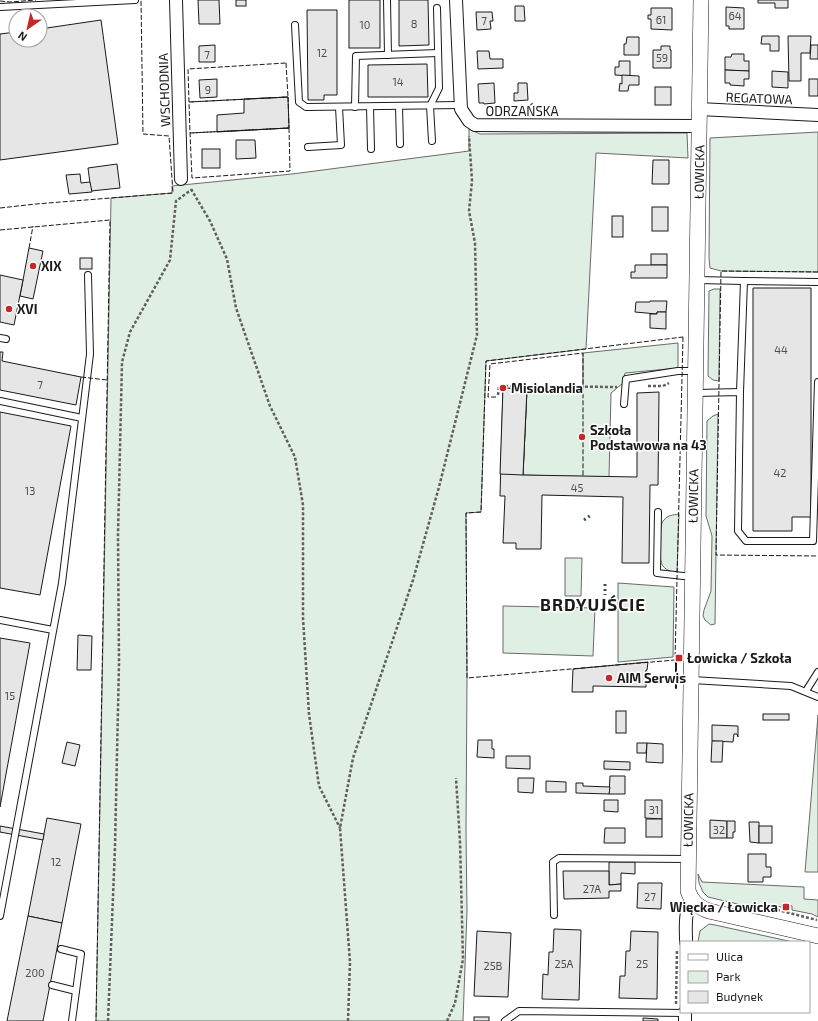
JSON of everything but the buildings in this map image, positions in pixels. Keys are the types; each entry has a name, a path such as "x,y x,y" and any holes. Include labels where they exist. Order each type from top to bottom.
{"street":[{"name":"WSCHODNIA","path":"176,0 186,182"},
{"name":"ODRZAŃSKA","path":"456,0 461,106 463,113 469,121 475,125 699,126"},
{"name":"ŁOWICKA","path":"686,939 687,914 692,900 688,891 688,859 701,0"},
{"name":"REGATOWA","path":"699,109 818,115"},
{"path":"692,900 701,908 709,911 818,936"}],"lane":[{"path":"0,7 135,0"},
{"path":"387,0 388,55"},
{"path":"432,140 430,106 439,88 437,8"},
{"path":"295,25 299,102 306,108 461,106"},
{"path":"356,107 356,56 438,54"},
{"path":"399,106 400,144"},
{"path":"308,147 341,145 339,107"},
{"path":"370,107 371,149"},
{"path":"0,916 62,583 90,354 88,275"},
{"path":"697,280 818,282"},
{"path":"744,281 740,392 738,531 746,541 813,541 818,382"},
{"path":"624,404 626,379 678,371 696,371"},
{"path":"696,393 740,392"},
{"path":"0,402 82,418"},
{"path":"658,512 657,573 692,577"},
{"path":"0,620 53,630"},
{"path":"806,691 818,672"},
{"path":"690,680 791,686 818,697"},
{"path":"554,915 553,862 559,858 688,859"},
{"path":"0,876 7,877"},
{"path":"61,949 81,954 72,1021"},
{"path":"52,985 76,991"},
{"path":"505,1021 518,1011 682,1015"}],"path":[{"path":"348,1021 350,962 340,828 353,758 413,580 439,487 477,335 474,243 469,211 472,181 469,151 469,121"},
{"path":"186,182 210,221 227,259 236,308 270,406 295,457 304,505 303,618 309,714 319,786 340,828"},
{"path":"108,1021 115,847 119,663 118,535 122,362 130,332 170,260 176,201 191,190"},
{"path":"641,386 662,386 674,380"},
{"path":"498,395 498,386 619,387"},
{"path":"447,1021 456,1003 463,959 456,778"},
{"path":"680,983 677,936 686,939"}],"green space":[{"path":"469,129 480,134 687,133 688,158 596,153 586,349 486,361 481,512 466,513 467,911 463,1021 96,1021 111,198 172,193 172,186 292,174 469,151"},
{"path":"818,132 818,272 721,271 710,268 710,138"},
{"path":"720,289 719,381 713,380 708,376 709,291"},
{"path":"678,343 678,368 625,373 623,383 611,393 609,477 523,475 527,389 583,390 583,353"},
{"path":"718,414 715,624 711,625 703,616 711,591 712,536 706,516 707,421"},
{"path":"679,514 677,572 675,572 666,569 661,563 660,535 664,520 669,516"},
{"path":"565,558 582,558 581,596 565,596"},
{"path":"618,583 674,587 673,657 618,662"},
{"path":"503,606 595,608 593,656 503,653"},
{"path":"818,715 818,872 805,872"},
{"path":"698,874 702,882 804,887 804,899 818,900 818,917 812,914 792,910 792,906 782,904 782,907 746,906 708,897 703,892 699,883"},
{"path":"709,924 788,941 698,941 700,931"}],"hedge":[{"path":"584,520 591,515"},
{"path":"605,584 605,595"}],"fence":[{"path":"0,1 10,2 36,0"},
{"path":"0,208 173,193 169,136 143,134 141,0"},
{"path":"286,63 288,97 189,102 188,69 286,63"},
{"path":"288,97 289,128 190,133 189,102 288,97"},
{"path":"289,128 290,171 192,178 190,133 289,128"},
{"path":"0,230 110,220 96,1021"},
{"path":"29,248 33,226"},
{"path":"818,272 721,271 716,555 818,556"},
{"path":"683,337 675,660 467,678 466,513 481,512 486,361 683,337"},
{"path":"496,397 488,397 490,364 583,353 583,476"},
{"path":"81,377 107,380"}],"wall":[{"path":"676,660 676,688"}],"place":[{"name":"XIX","path":"33,266"},
{"name":"XVI","path":"9,309"},
{"name":"Misiolandia","path":"503,388"},
{"name":"Szkoła Podstawowa na 43","path":"582,437"},
{"name":"Łowicka / Szkoła","path":"679,658"},
{"name":"AIM Serwis","path":"609,678"},
{"name":"Więcka / Łowicka","path":"786,907"}],"district":[{"name":"BRDYUJŚCIE","path":"593,604"}]}
